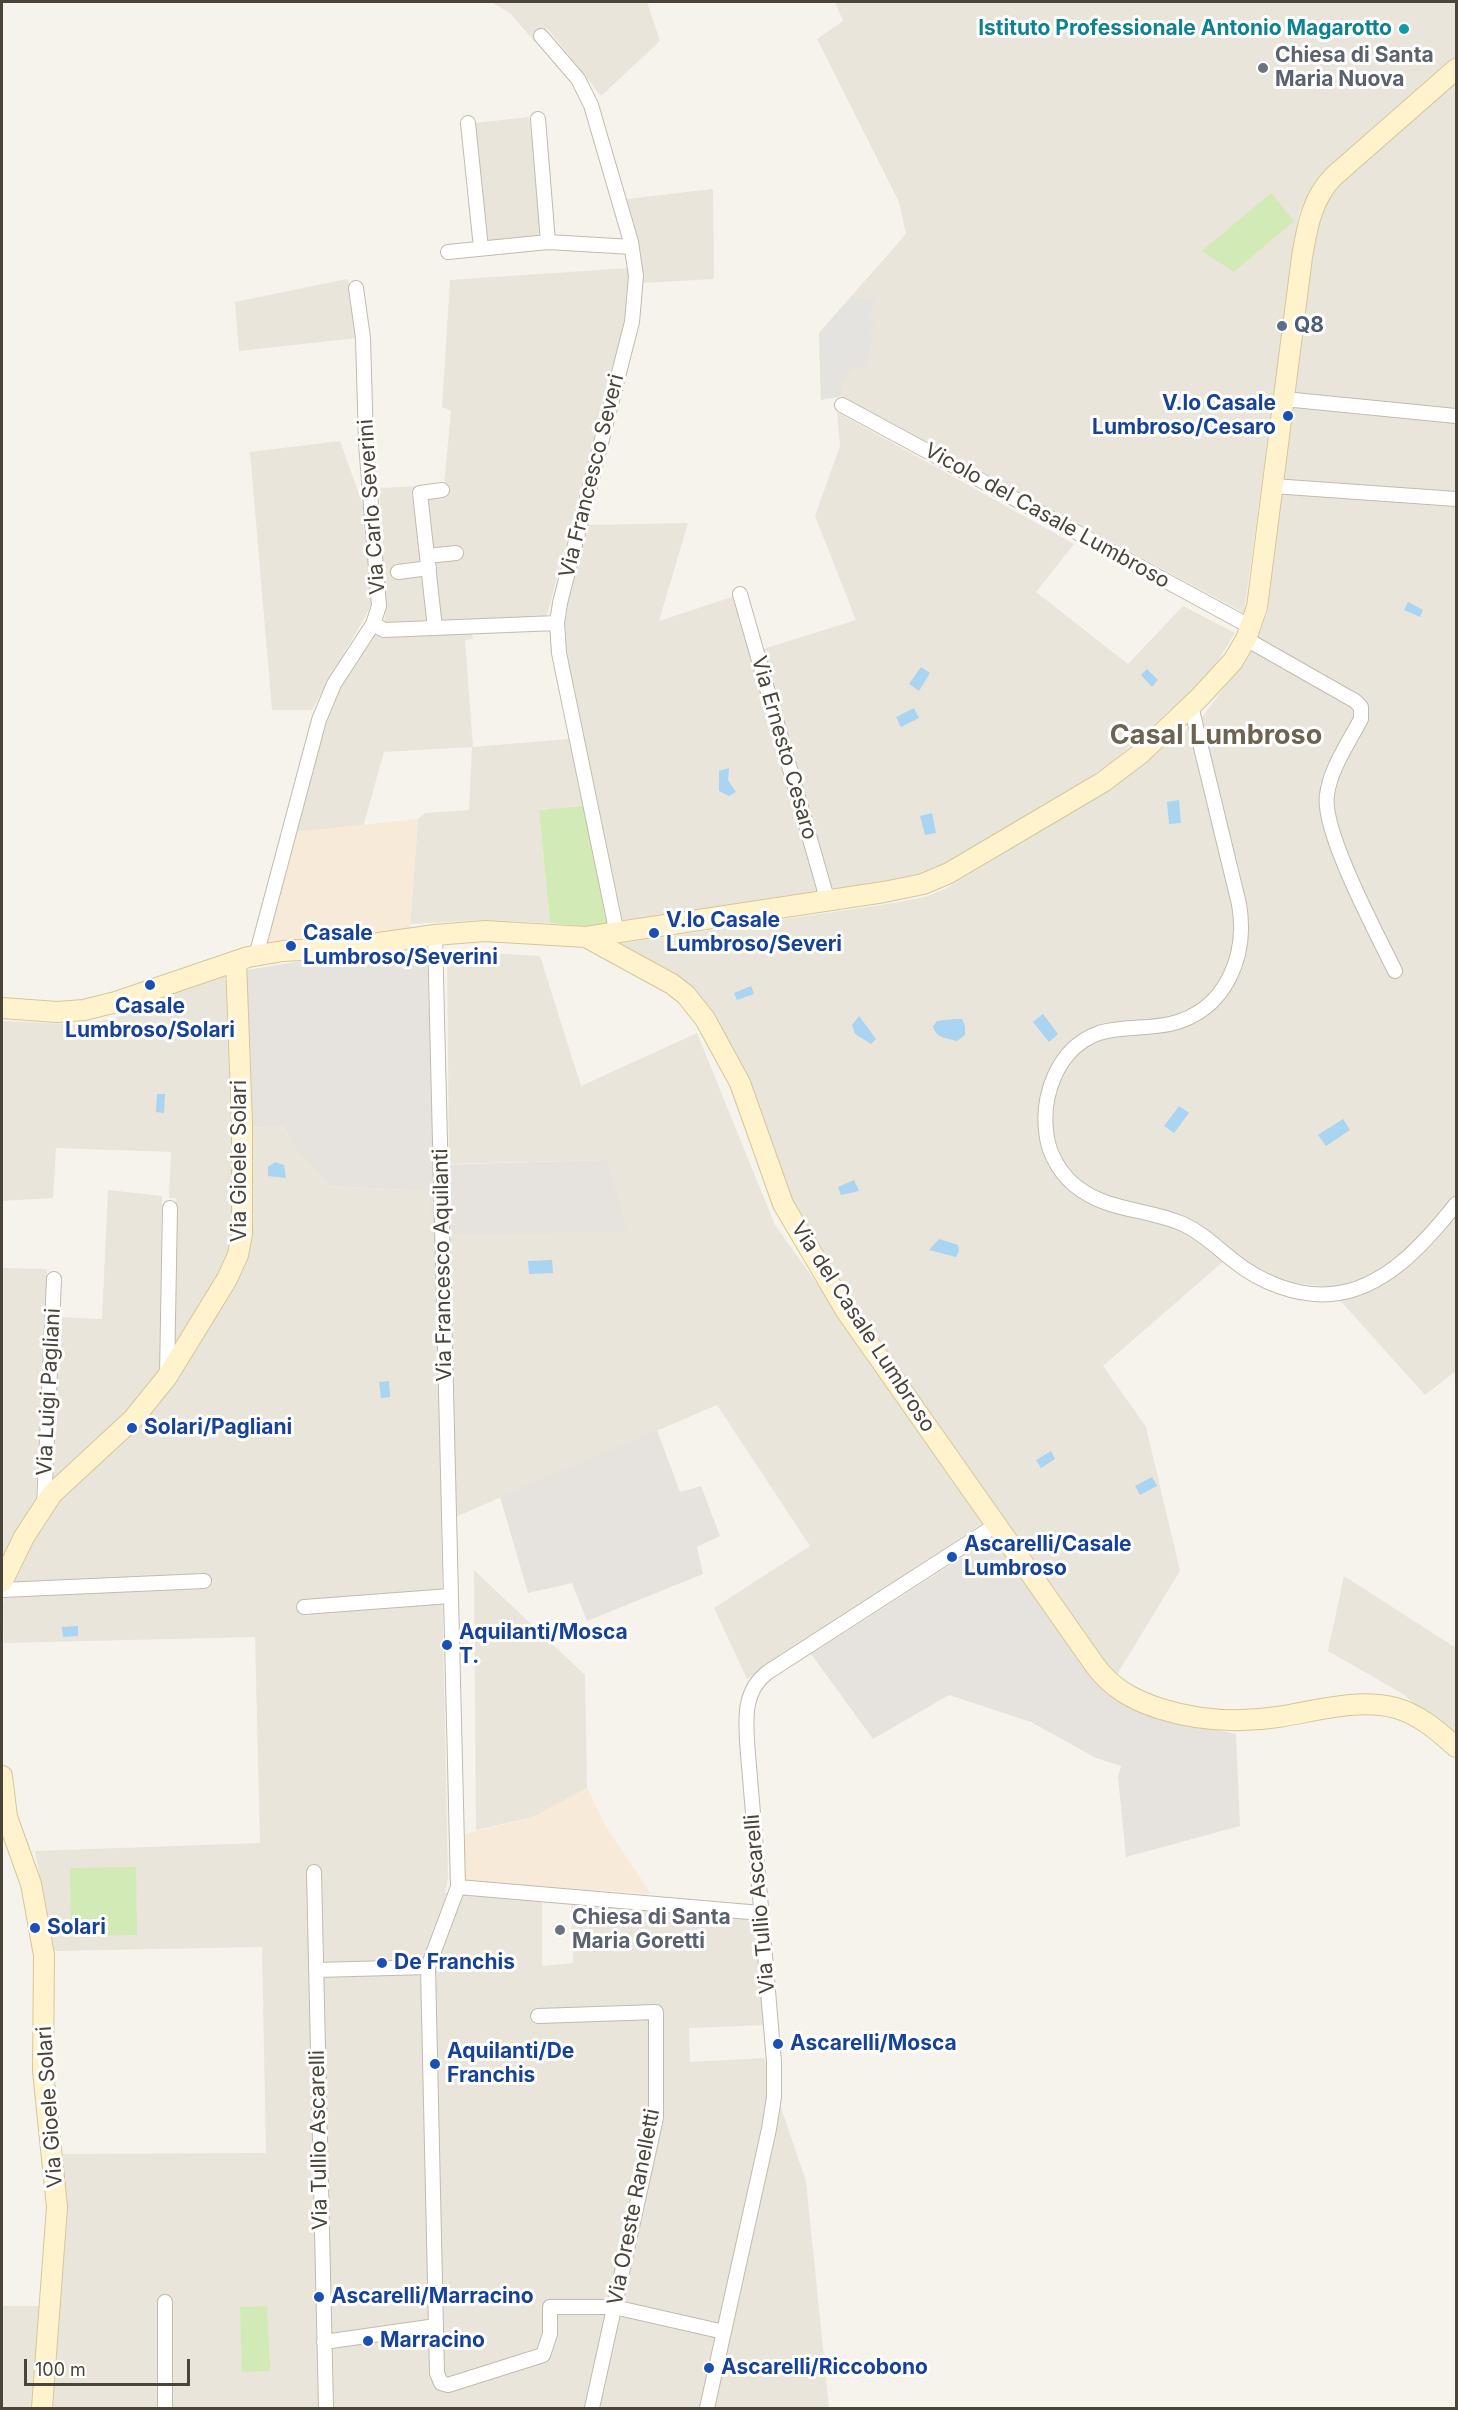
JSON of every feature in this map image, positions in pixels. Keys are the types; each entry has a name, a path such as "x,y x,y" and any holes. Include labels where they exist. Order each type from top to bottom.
{"street":[{"name":"Via Francesco Severi","path":"541,36 578,79 589,100 632,247 636,283 633,316 562,592 557,622 560,653 617,934"},
{"path":"586,937 828,902 915,887 940,878 975,860 1113,775 1191,706 1233,661 1249,633 1257,607 1304,245 1317,199 1330,181 1357,155 1456,69"},
{"path":"538,118 548,242"},
{"path":"468,123 481,248"},
{"path":"448,252 548,242 632,247"},
{"name":"Via Carlo Severini","path":"256,956 322,710 338,676 373,624 379,606 379,582 366,443 363,338 356,288"},
{"path":"1284,399 1456,416"},
{"name":"Vicolo del Casale Lumbroso","path":"842,405 1249,633 1361,707 1361,719 1330,781 1327,808 1357,894 1395,971"},
{"path":"1273,486 1456,499"},
{"path":"435,628 420,493 442,490"},
{"path":"398,572 456,552"},
{"name":"Via Ernesto Cesaro","path":"740,594 828,902"},
{"path":"373,624 384,630 557,622"},
{"path":"1191,706 1240,910 1241,932 1237,960 1229,980 1219,995 1195,1015 1170,1024 1100,1033 1087,1038 1071,1051 1054,1076 1046,1104 1046,1135 1054,1158 1071,1182 1091,1196 1181,1223 1201,1234 1254,1275 1281,1287 1308,1293 1344,1292 1393,1269 1413,1252 1456,1204"},
{"name":"Via del Casale Lumbroso","path":"2,1008 57,1012 84,1010 116,1002 256,956 351,947 435,934 489,931 586,937 672,984 703,1016 740,1083 774,1179 795,1227 846,1311 1100,1672 1113,1686 1138,1701 1194,1717 1237,1721 1342,1706 1376,1705 1414,1715 1456,1747"},
{"name":"Via Francesco Aquilanti","path":"435,934 458,1887 428,1967 437,2373 441,2382 448,2385 543,2355 550,2334 550,2307 614,2307"},
{"name":"Via Gioele Solari","path":"2,1582 24,1537 44,1506 61,1485 133,1419 167,1377 229,1275 241,1244 241,1112 236,962"},
{"path":"167,1377 170,1208"},
{"name":"Via Luigi Pagliani","path":"44,1506 54,1279"},
{"name":"Via Tullio Ascarelli","path":"708,2409 774,2097 774,2062 747,1743 747,1713 753,1687 768,1672 996,1525"},
{"path":"2,1590 204,1581"},
{"path":"304,1607 450,1596"},
{"name":"Via Gioele Solari","path":"2,1776 7,1817 31,1884 44,1955 43,2071 57,2207 42,2409"},
{"name":"Via Tullio Ascarelli","path":"314,1872 326,2409"},
{"path":"458,1887 761,1913"},
{"path":"316,1970 428,1967"},
{"name":"Via Oreste Ranelletti","path":"538,2016 656,2012 656,2118 592,2409"},
{"path":"165,2302 165,2409"},
{"path":"614,2307 724,2332"},
{"path":"324,2342 436,2326"}],"shaded area":[{"path":"491,2 647,2 660,41 601,96 547,28 535,42 510,13"},
{"path":"835,2 1456,2 1456,60 1361,141 1311,189 1299,213 1244,613 841,396 821,400 819,333 906,234 899,202 817,39 843,21"},
{"path":"1456,82 1456,1371 1425,1395 1328,1287 1275,1280 1233,1253 1103,1366 1146,1427 1180,1571 1113,1681 805,1238 729,1046 616,944 925,897 945,889 1114,787 1203,716 1251,651 1267,614 1314,227 1333,189"},
{"path":"529,117 544,236 485,241 475,123"},
{"path":"713,189 714,279 642,283 627,199"},
{"path":"629,268 631,298 545,623 472,633 473,639 465,640 473,747 569,739 583,806 539,810 550,923 482,920 410,924 418,819 425,813 469,810 472,747 384,752 363,827 293,832 327,711 341,681 385,619 379,488 444,485 451,411 442,407 450,280"},
{"path":"347,279 351,287 357,338 239,351 235,302"},
{"path":"852,296 875,301 868,319 876,321 869,336 874,336 864,367 852,370 841,383 841,396 821,400 819,333"},
{"path":"837,412 1074,544 1036,592 1128,664 1183,606 1235,633 1209,675 1117,758 1011,833 938,874 834,895 763,649 856,620 815,516 840,446"},
{"path":"340,441 364,508 373,595 371,606 312,710 272,710 250,452"},
{"path":"688,523 659,621 735,596 821,897 624,928 562,641 563,615 586,525"},
{"path":"418,819 410,930 266,943 293,832"},
{"path":"427,950 434,1165 606,1160 628,1232 432,1235 430,1191 330,1186 295,1149 283,1126 247,1128 247,970 320,958"},
{"path":"490,953 540,956 581,1086 697,1033 775,1225 889,1384 983,1523 747,1679 714,1608 810,1546 717,1405 441,1523 448,1878 445,1893 542,1901 542,1966 573,1963 571,1903 752,1918 765,2025 689,2028 690,2062 764,2058 806,2181 829,2408 2,2408 2,2306 55,2306 59,2154 266,2153 262,1947 53,1951 35,1851 260,1843 255,1637 4,1643 3,1605 6,1585 35,1526 173,1379 247,1261 247,1128 283,1126 295,1149 330,1186 430,1191 433,1235 606,1160 449,1164 447,955"},
{"path":"219,976 225,977 232,988 233,1252 173,1357 176,1198 169,1198 171,1152 56,1148 53,1198 2,1201 2,1021 68,1024 101,1021 124,1015 181,989"},
{"path":"108,1190 162,1196 160,1373 119,1422 52,1480 59,1317 102,1319"},
{"path":"2,1268 47,1269 36,1498 2,1559"},
{"path":"657,1430 680,1492 701,1486 720,1536 697,1547 703,1574 587,1621 572,1583 528,1593 500,1497"},
{"path":"997,1535 1089,1671 1151,1715 1236,1734 1240,1826 1126,1857 1118,1777 1121,1766 1096,1758 1031,1722 949,1695 873,1739 811,1654"},
{"path":"474,1570 585,1675 587,1788 533,1817 476,1830"},
{"path":"1344,1576 1456,1648 1456,1740 1403,1694 1328,1651"},
{"path":"587,1788 605,1825 651,1894 465,1881 464,1834 533,1817"}],"green space":[{"path":"1271,193 1294,221 1234,272 1202,251"},
{"path":"583,806 609,925 590,927 550,923 539,810"},
{"path":"136,1867 137,1935 71,1936 70,1868"},
{"path":"267,2306 270,2371 242,2372 240,2307"}],"water":[{"path":"1408,602 1423,610 1420,617 1404,610"},
{"path":"921,667 930,673 919,691 909,684"},
{"path":"1147,669 1158,680 1152,687 1141,675"},
{"path":"914,708 919,718 901,727 896,717"},
{"path":"729,768 728,780 736,792 729,796 719,791 719,771"},
{"path":"1179,800 1181,823 1169,824 1167,802"},
{"path":"932,813 936,833 925,835 920,816"},
{"path":"751,986 754,994 737,1000 734,993"},
{"path":"1043,1014 1058,1034 1049,1042 1033,1022"},
{"path":"859,1016 876,1039 871,1044 855,1034 852,1025"},
{"path":"962,1019 965,1026 965,1035 957,1041 942,1037 934,1030 933,1026 937,1021"},
{"path":"157,1094 165,1094 164,1113 156,1112"},
{"path":"1179,1106 1189,1113 1174,1133 1164,1126"},
{"path":"1343,1119 1350,1130 1326,1146 1318,1135"},
{"path":"275,1162 284,1165 286,1178 268,1176 268,1167"},
{"path":"854,1180 859,1191 841,1195 838,1187"},
{"path":"939,1239 958,1245 959,1251 956,1257 929,1250"},
{"path":"552,1260 553,1273 529,1274 528,1261"},
{"path":"389,1381 390,1397 381,1398 379,1382"},
{"path":"1051,1451 1055,1459 1041,1468 1036,1460"},
{"path":"1152,1477 1157,1486 1140,1495 1135,1486"},
{"path":"78,1626 78,1636 63,1637 62,1627"}],"place":[{"name":"Istituto Professionale Antonio Magarotto","path":"1404,29"},
{"name":"Chiesa di Santa Maria Nuova","path":"1263,68"},
{"name":"Q8","path":"1282,326"},
{"name":"V.lo Casale Lumbroso/Cesaro","path":"1288,416"},
{"name":"V.lo Casale Lumbroso/Severi","path":"654,933"},
{"name":"Casale Lumbroso/Severini","path":"291,946"},
{"name":"Casale Lumbroso/Solari","path":"150,985"},
{"name":"Solari/Pagliani","path":"132,1428"},
{"name":"Ascarelli/Casale Lumbroso","path":"952,1557"},
{"name":"Aquilanti/Mosca T.","path":"447,1645"},
{"name":"Solari","path":"35,1928"},
{"name":"Chiesa di Santa Maria Goretti","path":"560,1930"},
{"name":"De Franchis","path":"382,1963"},
{"name":"Ascarelli/Mosca","path":"778,2044"},
{"name":"Aquilanti/De Franchis","path":"435,2064"},
{"name":"Ascarelli/Marracino","path":"319,2297"},
{"name":"Marracino","path":"368,2341"},
{"name":"Ascarelli/Riccobono","path":"709,2368"}],"district":[{"name":"Casal Lumbroso","path":"1216,736"}]}
